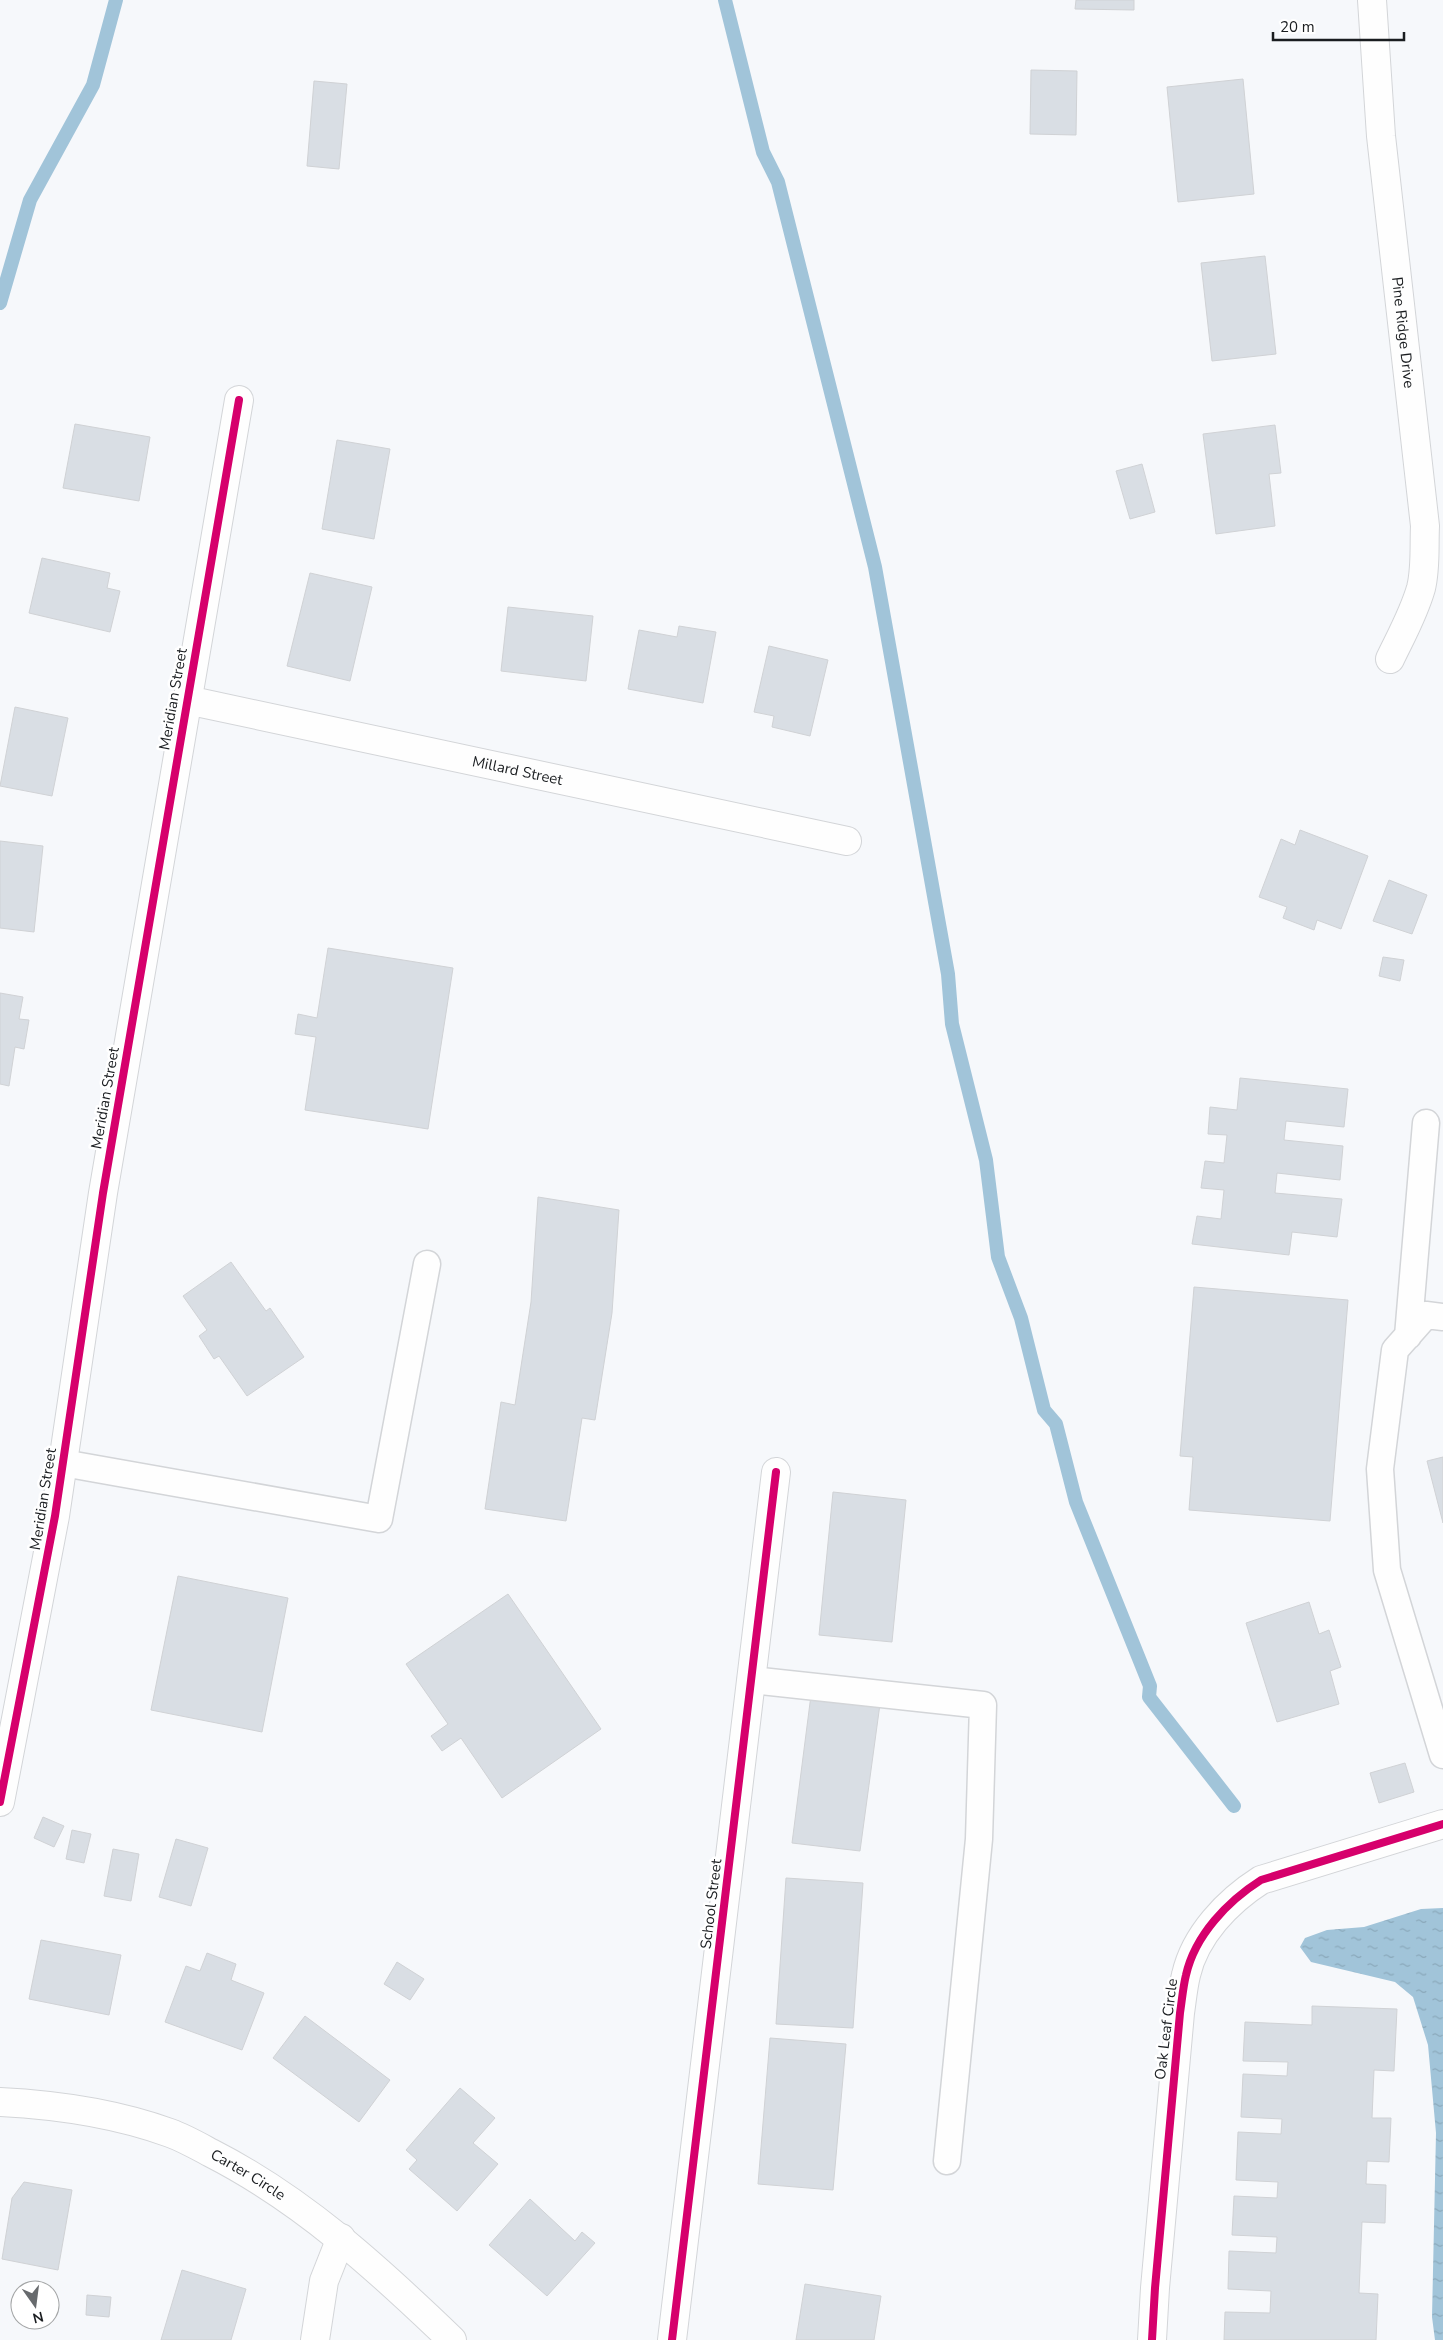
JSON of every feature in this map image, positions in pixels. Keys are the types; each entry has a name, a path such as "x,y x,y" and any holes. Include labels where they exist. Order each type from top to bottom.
{"street":[{"name":"Pine Ridge Drive","path":"1372,0 1381,136 1425,526 1421,587 1390,659"},
{"name":"Meridian Street","path":"0,1802 55,1516 102,1193 239,400"},
{"name":"Millard Street","path":"187,700 847,841"},
{"name":"School Street","path":"672,2340 776,1472"},
{"name":"Oak Leaf Circle","path":"1152,2340 1154,2288 1180,2013 1186,1973 1196,1947 1218,1915 1243,1891 1261,1880 1443,1824"},
{"name":"Carter Circle","path":"0,2102 45,2104 89,2110 172,2134 245,2170 341,2238 452,2340"},
{"path":"315,2340 324,2280 341,2238"}],"lane":[{"path":"1408,1336 1426,1123"},
{"path":"63,1463 380,1519 427,1264"},
{"path":"1443,1317 1426,1315 1395,1350 1380,1469 1386,1570 1443,1755"},
{"path":"751,1680 983,1705 979,1839 947,2161"}],"water":[{"path":"1443,1908 1443,2340 1435,2340 1432,2317 1436,2133 1428,2045 1413,1997 1395,1982 1311,1962 1300,1947 1305,1938 1327,1930 1364,1927 1421,1909"}],"building":[{"path":"1076,0 1134,0 1134,10 1075,9"},
{"path":"1031,70 1077,71 1076,135 1030,134"},
{"path":"1243,79 1254,194 1178,202 1167,87"},
{"path":"314,81 347,84 339,169 307,166"},
{"path":"1265,256 1276,354 1212,361 1201,263"},
{"path":"75,424 150,437 139,501 63,488"},
{"path":"1275,425 1281,473 1269,474 1275,526 1216,534 1203,434"},
{"path":"337,440 390,449 374,539 322,529"},
{"path":"1142,464 1155,512 1130,519 1116,471"},
{"path":"42,558 110,573 107,588 120,591 110,632 29,613"},
{"path":"310,573 372,587 350,681 287,666"},
{"path":"508,607 593,616 586,681 501,671"},
{"path":"679,626 716,632 703,703 628,689 639,630 677,637"},
{"path":"769,646 828,660 810,736 772,727 774,716 754,712"},
{"path":"15,707 68,718 52,796 0,786"},
{"path":"1300,830 1368,856 1341,929 1317,920 1314,930 1283,918 1287,907 1259,897 1281,839 1295,845"},
{"path":"0,841 43,846 34,932 0,928"},
{"path":"1389,880 1427,895 1412,934 1373,921"},
{"path":"328,948 453,968 428,1129 305,1110 316,1037 295,1034 298,1014 317,1018"},
{"path":"1383,957 1404,960 1400,981 1379,976"},
{"path":"0,993 23,997 19,1019 29,1020 24,1049 15,1047 9,1086 0,1084"},
{"path":"1240,1078 1348,1089 1344,1127 1286,1121 1284,1140 1343,1146 1340,1180 1277,1173 1275,1193 1342,1199 1337,1237 1292,1232 1289,1255 1192,1244 1197,1216 1221,1219 1224,1190 1201,1188 1205,1161 1224,1163 1227,1135 1208,1134 1210,1107 1237,1110"},
{"path":"538,1197 619,1210 612,1313 595,1420 582,1418 566,1521 485,1509 501,1402 515,1405 531,1302"},
{"path":"231,1262 266,1311 270,1308 304,1357 247,1396 219,1356 214,1359 199,1336 207,1330 183,1296"},
{"path":"1194,1287 1348,1300 1330,1521 1189,1510 1193,1457 1180,1456"},
{"path":"1443,1457 1443,1523 1427,1461"},
{"path":"833,1492 906,1500 892,1642 819,1635"},
{"path":"178,1576 288,1598 262,1732 151,1710"},
{"path":"508,1594 601,1729 502,1798 461,1738 442,1751 431,1736 448,1724 406,1664"},
{"path":"1309,1602 1319,1634 1329,1630 1341,1667 1330,1671 1339,1704 1277,1722 1246,1623"},
{"path":"811,1695 880,1704 860,1851 792,1843"},
{"path":"1405,1763 1414,1792 1379,1803 1370,1773"},
{"path":"43,1817 64,1826 54,1847 34,1838"},
{"path":"72,1830 91,1834 84,1863 66,1859"},
{"path":"176,1839 208,1848 191,1906 159,1897"},
{"path":"113,1849 139,1854 131,1901 104,1896"},
{"path":"786,1878 863,1883 853,2028 776,2024"},
{"path":"41,1940 121,1955 109,2015 29,1999"},
{"path":"207,1953 236,1964 231,1980 264,1993 242,2050 165,2022 186,1966 200,1971"},
{"path":"397,1962 424,1979 410,2000 384,1984"},
{"path":"1312,2006 1397,2009 1394,2071 1374,2070 1372,2118 1391,2118 1389,2162 1367,2161 1366,2184 1386,2185 1385,2223 1362,2222 1359,2293 1378,2294 1376,2340 1224,2340 1225,2312 1270,2313 1271,2291 1228,2289 1229,2251 1276,2253 1277,2237 1232,2235 1234,2196 1277,2198 1278,2182 1236,2180 1238,2132 1281,2134 1282,2119 1241,2117 1243,2074 1287,2076 1288,2062 1243,2061 1245,2022 1312,2025"},
{"path":"305,2016 390,2080 359,2122 273,2058"},
{"path":"770,2038 846,2044 833,2190 758,2184"},
{"path":"460,2088 495,2118 473,2143 498,2164 457,2211 409,2169 417,2160 406,2150"},
{"path":"24,2182 72,2190 58,2270 2,2259 12,2198"},
{"path":"530,2199 575,2241 582,2232 595,2243 547,2296 489,2245"},
{"path":"182,2270 246,2289 231,2340 161,2340"},
{"path":"805,2284 881,2296 874,2340 796,2340"},
{"path":"87,2295 111,2297 109,2317 86,2315"}],"waterway":[{"path":"0,303 30,200 93,85 116,0"},
{"path":"725,0 763,152 778,182 875,567 948,974 952,1024 986,1160 998,1257 1021,1318 1044,1410 1056,1424 1076,1502 1150,1686 1149,1697 1234,1806"}],"cycle path":[{"path":"0,1802 55,1516 103,1193 239,400"},
{"path":"672,2340 776,1472"},
{"path":"1152,2340 1180,2013 1186,1975 1190,1960 1197,1946 1214,1920 1237,1898 1261,1880 1443,1824"}]}
